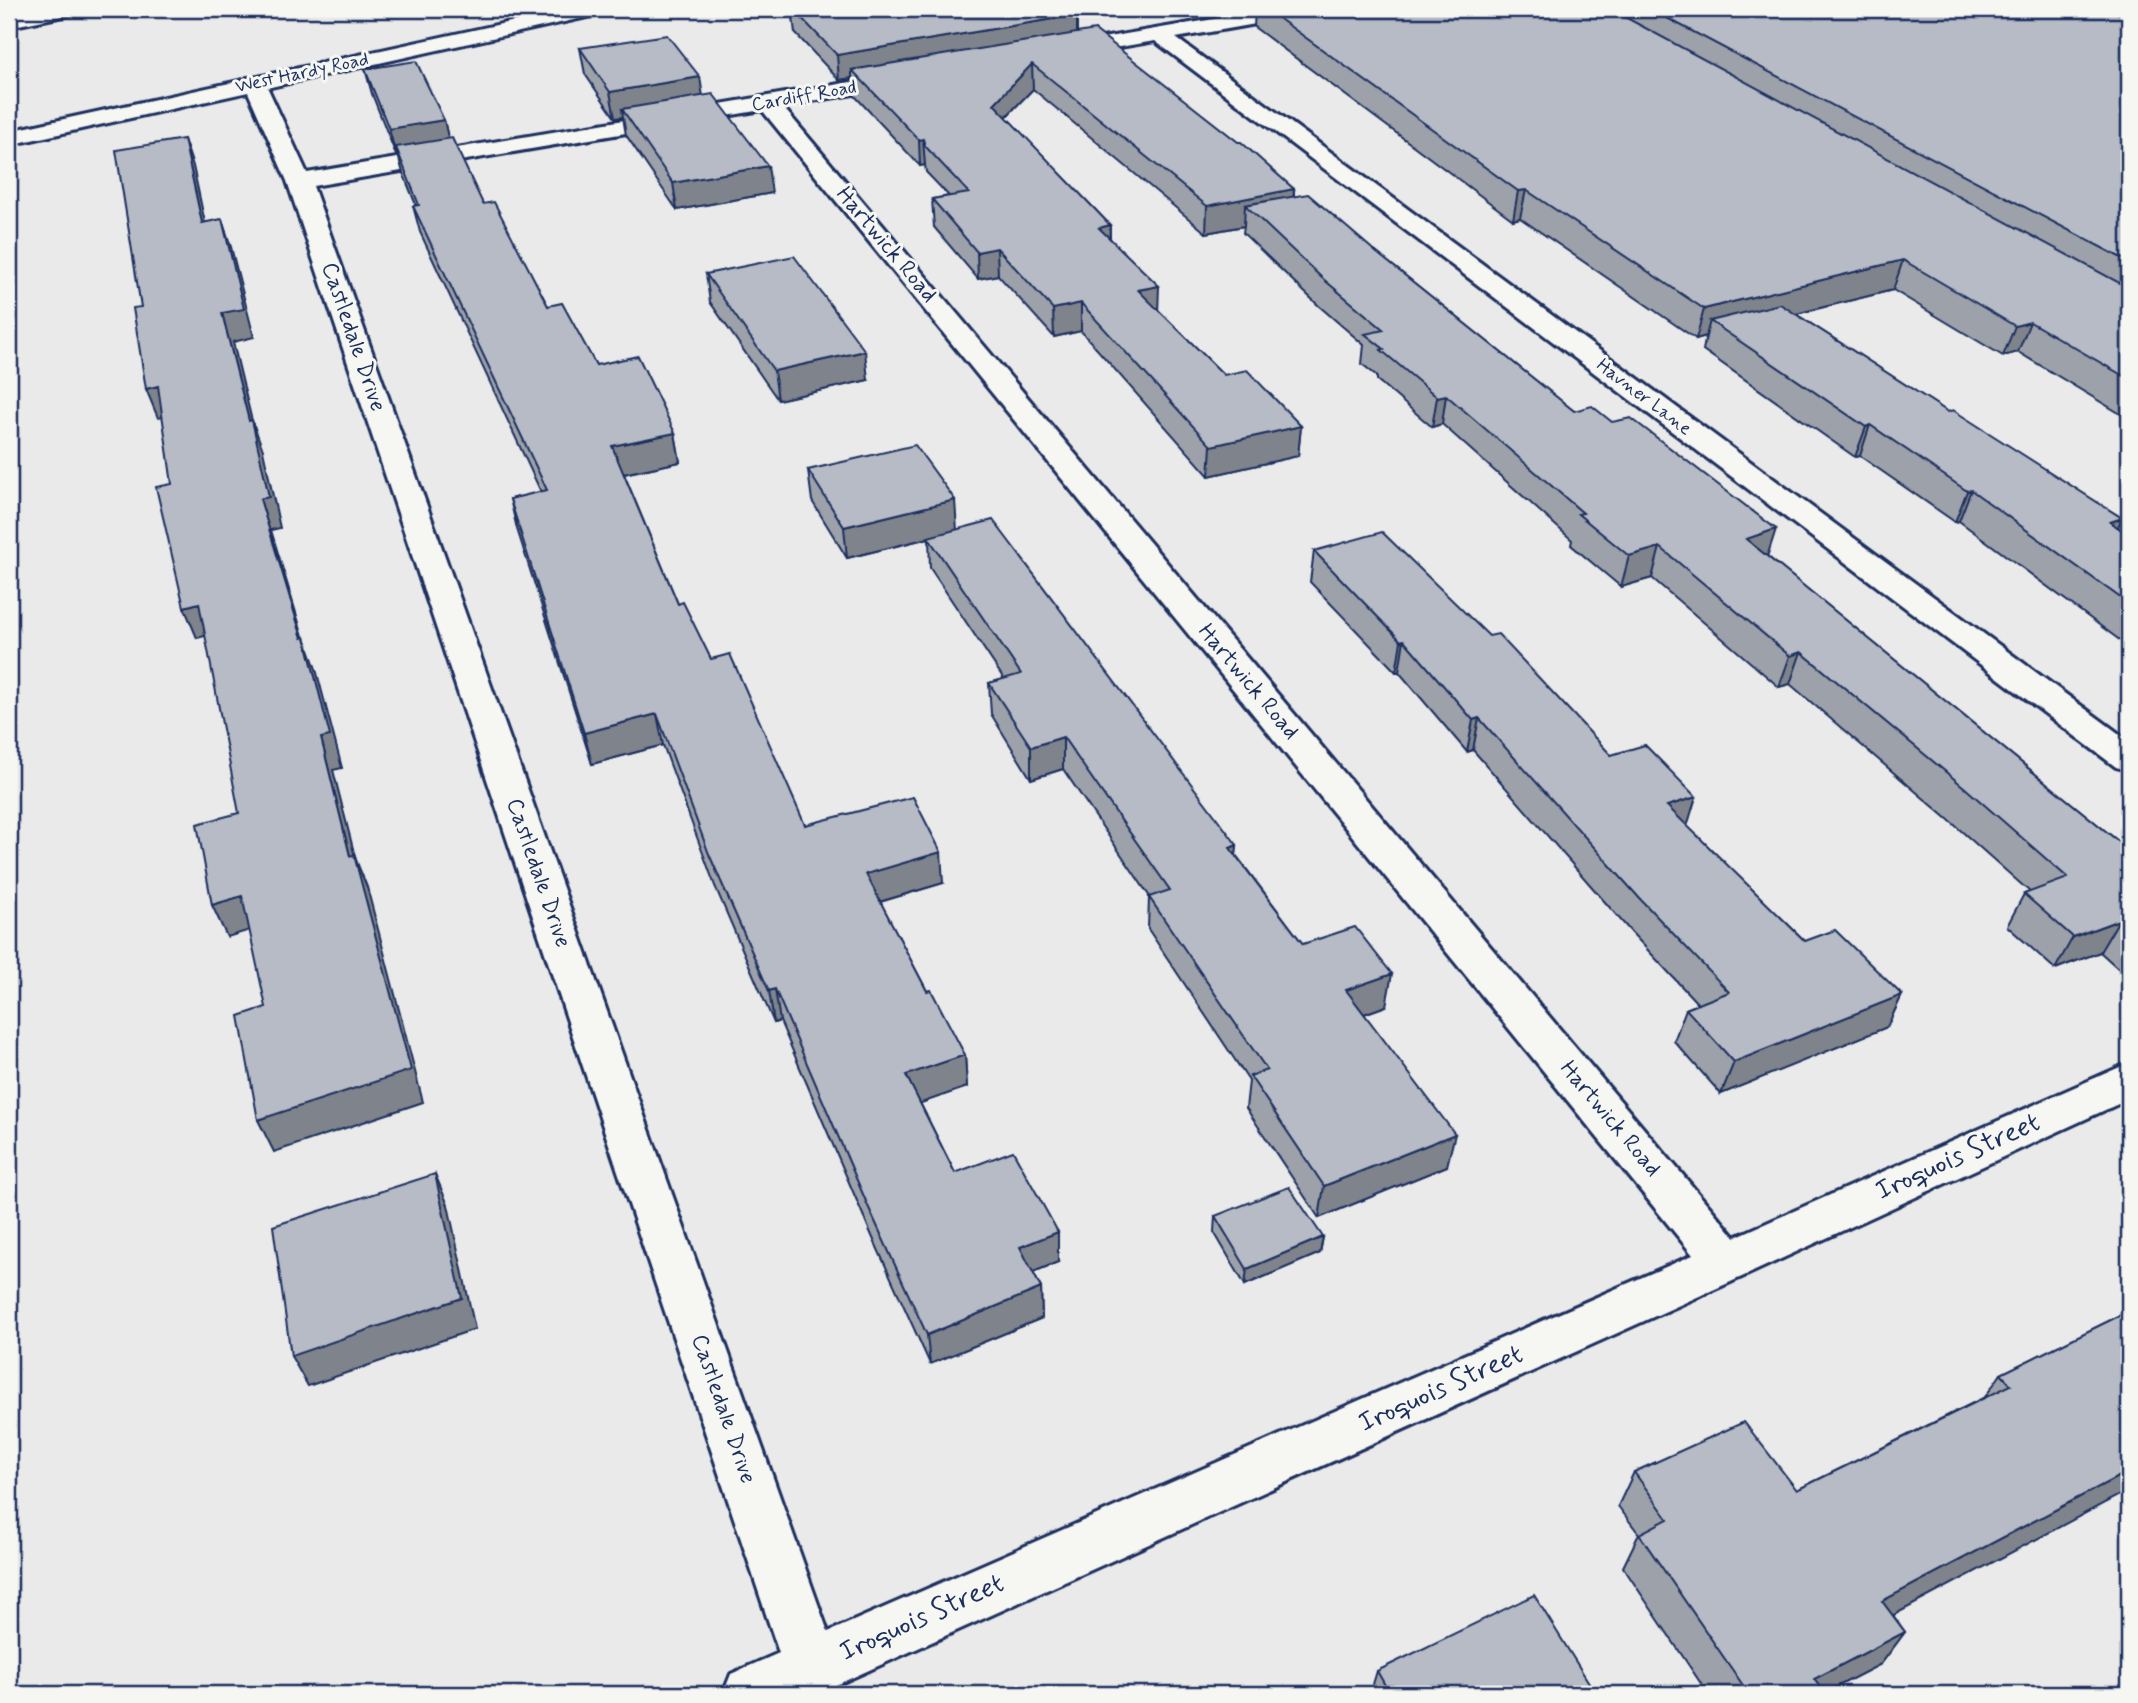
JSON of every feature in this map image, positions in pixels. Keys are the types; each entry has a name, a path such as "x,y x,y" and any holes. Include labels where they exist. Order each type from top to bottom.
{"main road":[{"path":"9,21 71,9"},
{"name":"West Hardy Road","path":"9,138 596,9"},
{"path":"1037,55 1307,9"},
{"name":"Havner Lane","path":"1158,34 2129,759"},
{"name":"Cardiff Road","path":"299,181 929,74"},
{"name":"Castledale Drive","path":"255,83 299,181 812,1667"},
{"name":"Hartwick Road","path":"768,103 1727,1262"},
{"name":"Iroquois Street","path":"751,1694 1727,1262 2129,1080"}],"building":[{"path":"793,9 1069,9 1077,15 837,55"},
{"path":"1266,9 1610,9 2129,288 2129,379 2030,322 2015,326 1903,260 1704,309 1526,190 1518,191"},
{"path":"1650,9 2108,9 2129,17 2129,262"},
{"path":"1095,30 1241,142 1294,189 1207,206 1032,64 994,104 1110,225 1099,228 1159,286 1138,290 1224,375 1247,370 1301,426 1211,446 1081,303 1053,309 997,248 977,252 932,199 969,193 925,146 923,139 919,140 852,70"},
{"path":"667,35 700,77 610,92 580,48"},
{"path":"416,61 444,120 389,129 365,69"},
{"path":"713,94 768,166 673,183 622,109"},
{"path":"452,138 483,204 494,202 548,306 562,303 596,365 638,356 675,433 612,446 678,604 683,602 711,659 730,654 805,825 913,797 941,852 866,874 927,991 931,990 965,1055 906,1075 955,1173 1013,1151 1058,1232 1020,1247 1041,1288 927,1335 868,1206 775,989 769,991 709,854 657,714 584,733 510,499 547,490 413,206 419,205 396,147"},
{"path":"184,139 202,223 222,219 244,309 222,313 249,421 252,420 269,497 260,499 302,638 305,637 330,736 321,738 350,856 354,855 411,1070 258,1120 239,1016 266,1007 242,896 212,905 197,824 239,813 199,603 184,607 156,487 172,484 158,386 146,389 133,308 141,307 116,150"},
{"path":"1308,194 1377,253 1574,411 1592,406 1612,422 1631,418 1776,529 1746,539 2129,850 2129,928 2119,920 2073,937 2024,894 2068,878 1964,787 1801,652 1790,656 1660,547 1629,556 1578,514 1583,513 1446,395 1437,397 1381,350 1384,349 1365,334 1384,330 1322,278 1245,205"},
{"path":"794,256 865,351 774,371 706,274"},
{"path":"1780,304 1948,412 1953,410 2122,518 2110,522 2129,535 2129,604 1971,490 1967,491 1870,425 1866,427 1710,321"},
{"path":"915,445 955,500 844,527 808,470"},
{"path":"993,520 1237,845 1230,848 1303,944 1355,927 1392,974 1346,990 1455,1134 1324,1186 1250,1076 1267,1070 1149,897 1170,890 1063,737 1031,747 989,683 1021,674 928,537"},
{"path":"1382,532 1489,636 1498,634 1611,755 1645,745 1696,797 1667,806 1805,941 1835,930 1902,995 1734,1062 1686,1009 1729,992 1641,900 1479,718 1473,720 1404,640 1401,641 1314,551"},
{"path":"435,1174 462,1298 291,1356 273,1226"},
{"path":"1289,1187 1323,1237 1247,1269 1215,1216"},
{"path":"2129,1311 2129,1471 1882,1601 1905,1632 1814,1679 1825,1694 1749,1694 1639,1534 1668,1519 1634,1472 1744,1422 1797,1490 2011,1385 2001,1374"},
{"path":"1534,1595 1596,1694 1390,1694 1377,1671"}]}
